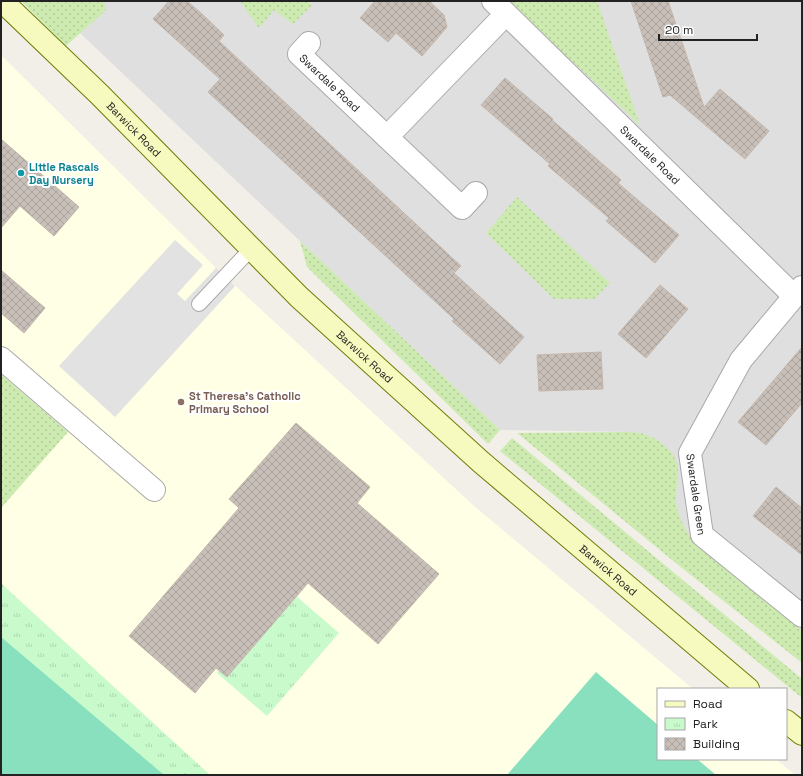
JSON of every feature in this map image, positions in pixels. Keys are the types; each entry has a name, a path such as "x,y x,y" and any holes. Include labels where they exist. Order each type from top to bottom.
{"street":[{"name":"Barwick Road","path":"2,1 100,95 299,297 481,462 747,688"},
{"name":"Swardale Road","path":"387,138 500,7 798,292"},
{"name":"Swardale Road","path":"309,43 299,54 462,208 476,193"},
{"name":"Swardale Green","path":"798,292 741,360 690,453 702,535 802,616"},
{"path":"1,358 154,490"},
{"path":"787,722 802,734"}],"lane":[{"path":"199,304 251,249"}],"shaded area":[{"path":"46,1 802,1 802,647 681,543 631,432 500,430"},
{"name":"St Theresa's Catholic Primary School","path":"1,55 216,268 473,505 692,688 657,688 657,760 777,760 795,775 1,775"},
{"path":"175,240 203,265 177,294 185,301 216,268 235,286 115,417 59,366"}],"green space":[{"path":"21,1 104,1 106,10 66,46"},
{"path":"240,1 307,1 312,5 293,24 274,10 259,28"},
{"path":"508,1 597,1 640,125"},
{"path":"517,197 610,283 594,299 554,299 486,233"},
{"path":"300,241 500,430 488,444 307,267"},
{"path":"1,374 68,432 1,508"},
{"path":"631,432 645,434 654,438 672,453 678,469 676,500 678,513 687,532 699,548 802,631 802,663 682,568 517,433"},
{"path":"512,438 802,679 802,698 500,451"},
{"path":"1,583 5,587 210,775 1,775"},
{"path":"289,590 339,633 267,716 217,673"},
{"path":"1,637 164,775 1,775"},
{"path":"596,672 657,724 657,760 698,760 716,775 507,775"}],"building":[{"path":"169,1 187,1 202,14 224,35 219,41 461,266 454,273 524,337 500,364 452,321 454,319 208,92 220,79 153,19"},
{"path":"375,1 429,1 444,15 447,27 422,56 396,33 388,42 360,18"},
{"path":"631,1 668,1 704,107 720,89 769,131 745,159 670,95 663,97"},
{"path":"505,78 621,180 618,183 679,235 655,263 606,221 609,218 548,166 550,164 481,105"},
{"name":"Little Rascals Day Nursery","path":"1,139 79,207 54,236 20,206 1,228"},
{"path":"1,270 45,308 24,333 1,313"},
{"path":"660,285 688,309 646,358 618,334"},
{"path":"802,347 802,403 766,445 738,422"},
{"path":"601,352 603,389 539,391 537,355"},
{"path":"296,423 370,487 357,503 439,574 378,644 308,583 227,677 216,668 195,693 129,636 239,508 229,499"},
{"path":"776,487 802,508 802,555 753,516"}],"place":[{"name":"Little Rascals Day Nursery","path":"21,173"},
{"name":"St Theresa's Catholic Primary School","path":"181,402"}]}
